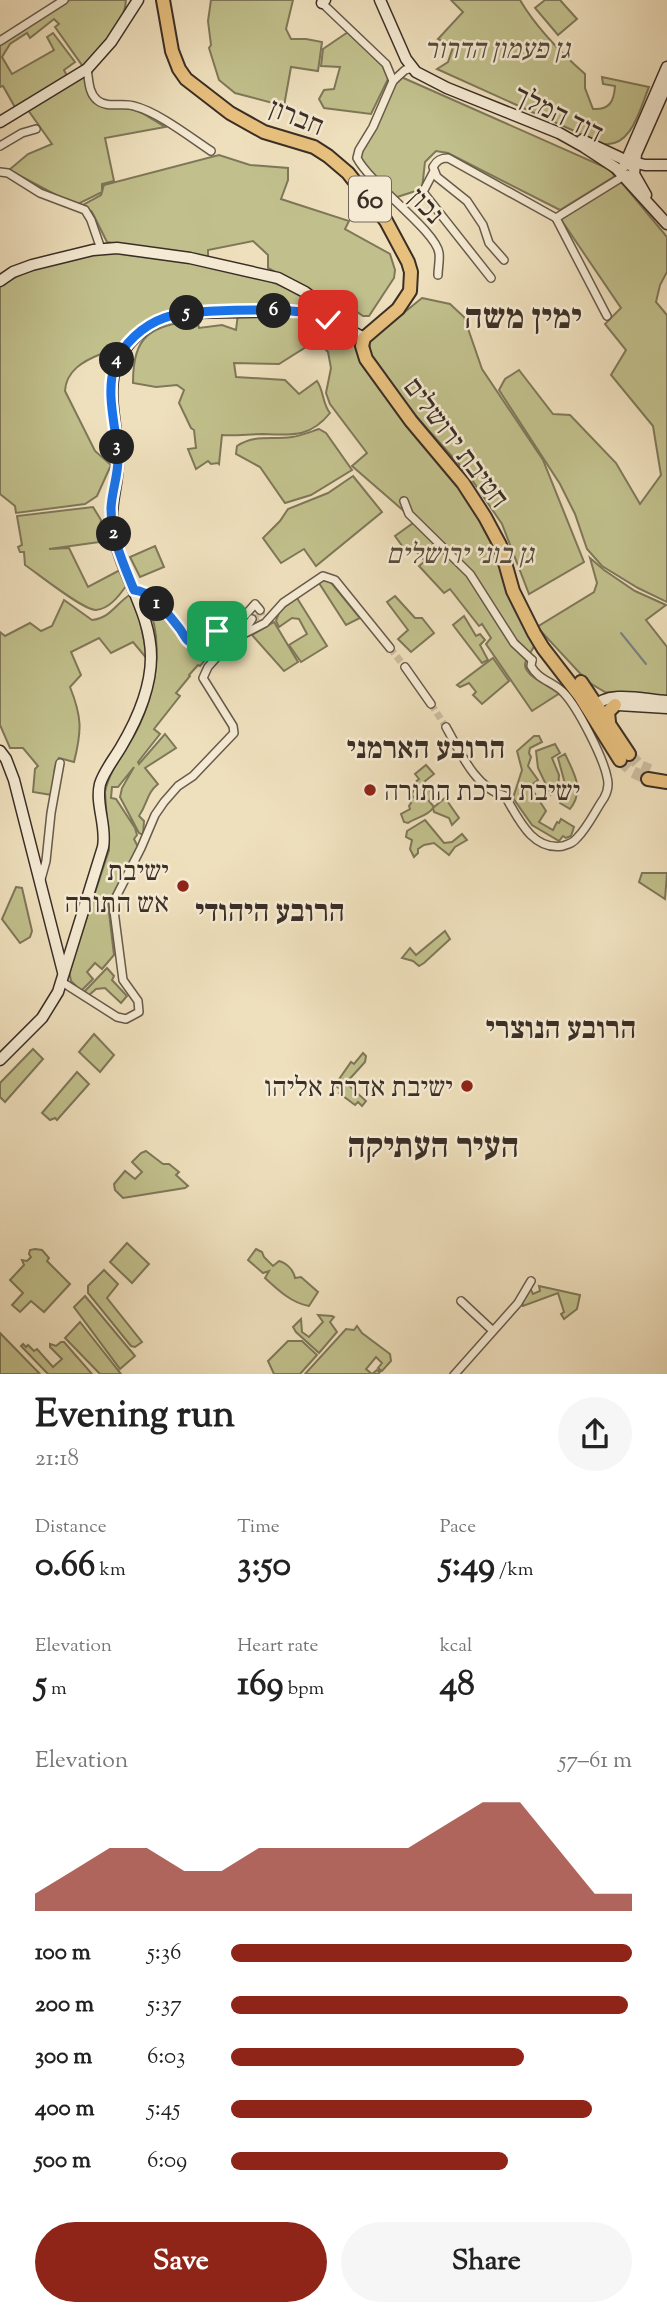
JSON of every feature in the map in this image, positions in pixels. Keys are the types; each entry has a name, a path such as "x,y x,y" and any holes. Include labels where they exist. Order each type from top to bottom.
{"highway":[{"name":"חברון","path":"155,0 168,55 185,86 211,104 264,132 314,147 328,156 348,173 386,221 408,262 410,290 398,309 364,338"},
{"name":"חברון","path":"163,0 172,51 183,75 230,113"},
{"path":"166,16 170,0"},
{"name":"חטיבת ירושלים","path":"352,331 379,379 463,483 500,545 513,591 527,618 596,708"},
{"path":"364,338 364,353"},
{"name":"חטיבת ירושלים","path":"546,645 587,691 596,708"},
{"path":"587,691 612,701 608,712 609,722 624,757 596,708"},
{"path":"596,708 609,722"},
{"path":"667,775 649,774 667,782"}],"street":[{"path":"380,0 406,59 414,66"},
{"path":"386,0 414,66"},
{"path":"0,41 62,1"},
{"path":"0,122 87,69 111,42 135,1"},
{"path":"324,1 386,64 393,81 414,66"},
{"name":"דוד המלך","path":"414,66 607,152 632,166"},
{"name":"דוד המלך","path":"414,66 439,84 568,138 612,166 667,224"},
{"path":"667,67 636,135 632,166 647,198 667,219"},
{"path":"87,69 89,86 98,101 104,104 131,104 141,108 211,151"},
{"name":"נכון","path":"393,81 357,158 368,174 431,238 439,251 438,275"},
{"path":"556,218 622,176 632,166 667,84"},
{"path":"0,146 22,133 36,129"},
{"path":"607,152 624,146 636,135"},
{"path":"491,278 423,192 436,162 443,158 556,218 607,316"},
{"path":"632,166 667,165"},
{"path":"433,171 467,201 483,225 489,243 504,260"},
{"path":"0,172 9,173 40,192 85,210 95,228 101,249"},
{"path":"0,281 19,269 101,249 117,248 190,258 278,278 305,292 331,311 339,324"},
{"path":"0,1060 42,1018 58,992 103,847 99,787 137,715 150,671 149,637 113,532 111,506 118,456 112,388 113,372 123,351 148,326 174,314 200,312 300,312 339,324 364,338"},
{"path":"404,501 409,514 470,574 514,643 531,660 533,671 567,696 584,724 606,771 608,785 604,798 577,839 567,845 548,846 534,838 522,824 506,796 492,793 475,775 446,727"},
{"path":"0,751 14,780 62,979 117,1017 126,1019 139,1012 138,1001 123,980 113,903 159,809 178,786 193,776 234,733 233,726 202,678 208,667 232,640 265,623 283,603 319,578 328,576 339,585 390,648"},
{"path":"134,590 149,595 190,643 195,644 218,633 229,633 254,604 260,610"},
{"path":"248,630 252,619"},
{"path":"531,660 546,645"},
{"path":"405,667 431,704"},
{"path":"612,701 667,708"},
{"path":"596,708 612,701 667,701"},
{"path":"40,884 46,861 60,764"},
{"path":"0,1054 41,1013 62,979"},
{"path":"454,1374 518,1303 531,1281"},
{"path":"461,1301 492,1330"}],"green space":[{"path":"70,0 126,0 125,10 116,28 84,68 55,27 59,24 54,19 30,38 27,33 10,44 2,57 12,74 54,50 47,37 53,33 75,62 64,70 68,78 16,109 3,86 0,87 0,44"},
{"path":"211,0 293,0 286,29 291,39 322,42 318,71 291,67 284,106 235,93 219,80 209,48 211,45 208,21"},
{"name":"גן פעמון הדרור","path":"451,0 520,0 549,40 585,74 585,88 593,109 607,106 614,96 615,86 603,84 602,77 649,87 634,125 621,140 613,144 603,144 437,69 448,62 453,47 438,39 463,12"},
{"path":"545,0 560,0 577,19 558,35 535,8"},
{"path":"348,32 383,66 389,77 371,114 324,108 319,99 324,90 334,89 340,67 321,66 323,49"},
{"path":"86,73 95,102 100,106 129,108 165,127 105,138 114,181 102,184 102,191 104,185 219,155 250,165 288,168 288,180 281,199 349,221 345,229 390,254 395,270 394,278 369,316 363,316 353,309 340,310 268,268 268,255 253,241 208,250 208,258 107,242 92,212 83,205 102,192 78,204 9,170 28,154 52,144 28,110"},
{"path":"399,76 609,169 615,176 560,210 448,153 436,151 425,162 422,189 394,198 359,158"},
{"path":"618,181 667,237 667,272 656,302 667,315 667,602 602,566 587,549 575,514 560,484 499,390 505,379 519,370 553,414 570,415 616,463 640,504 661,475 653,426 611,375 626,350 605,324 621,308 560,218"},
{"path":"116,252 243,273 282,286 324,312 295,307 179,307 145,322 113,351 82,364 72,372 66,384 65,391 95,451 111,465 97,496 85,504 16,513 15,506 0,494 0,286 27,272 56,262"},
{"path":"422,298 450,304 464,317 482,369 543,460 584,562 529,594 502,524 468,474 413,413 371,358 369,341"},
{"name":"גן בוני ירושלים","path":"238,314 312,316 361,339 359,346 492,536 536,643 525,664 526,668 533,677 560,693 532,711 486,644 491,638 482,624 479,626 450,589 444,593 419,566 425,561 415,550 408,554 395,536 413,523 405,512 352,466 367,453 330,404 326,393 331,368 328,352 312,335 309,345 279,364 234,363 236,377 285,380 299,394 317,381 330,413 315,427 300,433 222,435 219,464 211,464 208,461 196,469 188,449 196,448 194,430 179,403 184,390 177,385 156,387 133,383 137,353 148,335 168,325 197,320 199,328 222,325 236,330"},
{"path":"319,429 326,433 352,470 311,495 285,503 260,467 236,454 237,446 250,440 292,437"},
{"path":"353,476 382,512 316,566 304,549 281,563 263,538 288,509 328,493"},
{"path":"93,507 101,520 100,526 105,527 114,540 49,549 69,548 88,587 120,570 126,586 109,605 96,610 71,598 25,565 24,552 20,552 18,547 22,545 17,516"},
{"path":"155,546 164,567 140,577 130,557"},
{"path":"590,558 635,591 666,605 646,620 667,647 667,696 605,692 588,682 537,627 594,592 597,583"},
{"path":"329,580 360,618 346,625 319,583"},
{"path":"131,594 148,660 133,642 111,653 99,638 71,652 81,675 70,687 79,724 74,762 59,758 55,767 52,795 33,792 35,769 38,766 23,748 10,748 0,725 0,632 5,636 30,623 41,631 52,626 64,600 92,620 99,619"},
{"path":"395,596 415,618 422,618 434,633 411,652 398,639 408,630 387,602"},
{"path":"148,598 191,647 199,648 226,635 176,693 180,696 154,729 160,734 138,762 139,764 165,734 176,748 145,768 158,784 151,791 139,816 144,821 143,835 139,833 120,797 134,767 118,787 112,787 111,798 116,799 135,828 137,835 134,839 138,847 108,904 114,955 102,969 95,963 87,972 93,979 81,991 71,981 69,971 109,850 105,792 113,771 140,724 152,690 157,653 156,635 146,602"},
{"path":"297,598 327,646 301,662 289,645 307,634 299,619 292,618 279,627 276,621 280,610"},
{"path":"464,616 476,636 480,634 485,640 480,645 488,660 482,663 453,625"},
{"path":"274,622 298,662 284,671 252,635"},
{"path":"493,658 509,681 482,704 473,695 476,692 469,683 460,687 457,685"},
{"path":"534,736 539,736 542,742 530,748 528,766 538,780 530,786 546,811 539,822 553,830 561,819 574,827 571,836 563,836 559,841 532,825 513,798 522,770 517,751"},
{"path":"555,744 560,753 552,758 559,775 558,790 551,795 538,768 536,751"},
{"path":"565,754 577,788 577,795 570,809 560,803 564,780 558,758"},
{"path":"426,765 434,774 424,782 434,796 429,801 434,807 445,798 459,818 452,825 449,818 434,812 433,808 425,815 408,823 404,822 401,814 410,809 409,800 415,789 412,785 419,779 415,774"},
{"path":"425,820 444,843 452,842 462,834 467,840 455,847 449,855 434,843 418,849 414,857 410,849 412,840 406,837 407,831"},
{"path":"642,873 667,873 665,899 639,882"},
{"path":"16,887 22,888 32,931 30,937 20,943 2,919"},
{"path":"445,931 450,939 424,963 419,966 402,958 410,948 416,955"},
{"path":"107,968 114,976 112,980 127,996 121,1003 105,988 96,989 88,996 85,991"},
{"path":"94,1034 114,1055 100,1072 79,1052"},
{"path":"33,1049 43,1059 5,1102 0,1097 0,1083"},
{"path":"363,1053 366,1056 365,1062 346,1083 366,1101 362,1106 358,1102 355,1105 339,1093 341,1090 335,1085 351,1062 354,1064"},
{"path":"77,1072 89,1084 57,1120 50,1120 42,1113"},
{"path":"146,1151 179,1172 176,1175 188,1186 123,1198 115,1190 114,1184 125,1171 135,1179 142,1172 132,1162"},
{"path":"127,1243 149,1264 132,1283 110,1262"},
{"path":"256,1249 262,1252 273,1266 279,1261 285,1264 292,1270 295,1278 301,1277 318,1292 309,1306 281,1292 265,1278 269,1271 263,1273 248,1260"},
{"path":"30,1250 42,1250 49,1258 47,1261 70,1284 44,1312 31,1301 20,1312 12,1305 23,1293 10,1280 24,1265 22,1260 27,1261 31,1257"},
{"path":"104,1270 118,1284 107,1298 142,1342 135,1347 131,1346 88,1293 88,1286"},
{"path":"539,1286 580,1295 577,1309 564,1319 558,1293 523,1306 522,1301 530,1288 533,1294 540,1291"},
{"path":"85,1296 135,1356 120,1369 74,1307"},
{"path":"318,1315 334,1317 330,1322 337,1332 319,1353 293,1327 301,1319 302,1332 309,1337 323,1322"},
{"path":"80,1322 121,1374 100,1374 65,1338"},
{"path":"357,1326 362,1333 390,1354 391,1361 382,1371 378,1368 382,1363 376,1357 366,1369 372,1374 305,1374 346,1329 354,1330"},
{"path":"0,1333 40,1374 0,1374"},
{"path":"288,1341 302,1341 317,1355 300,1374 274,1374 268,1361"},
{"path":"64,1342 92,1374 48,1374 21,1346 28,1345 34,1351 37,1349 53,1367 62,1359 50,1344 56,1346"}],"waterway":[{"path":"621,633 646,664"}],"tunnel":[{"path":"252,619 262,616 260,610"},
{"path":"390,648 405,667"},
{"path":"431,704 446,727"},
{"path":"629,754 640,766 650,770"},
{"path":"620,760 633,772 648,779"}],"place":[{"name":"ישיבת ברכת התורה","path":"370,790"},
{"name":"ישיבת אש התורה","path":"183,886"},
{"name":"ישיבת אדרת אליהו","path":"467,1086"}],"district":[{"name":"ימין משה","path":"523,316"},
{"name":"הרובע הארמני","path":"426,748"},
{"name":"הרובע היהודי","path":"270,911"},
{"name":"הרובע הנוצרי","path":"561,1028"},
{"name":"העיר העתיקה","path":"433,1145"}],"route":[{"path":"217,631 220,635 195,644 190,643 149,595 138,589 134,590 120,556 113,532 111,511 118,467 112,388 115,365 130,342 141,332 158,320 174,314 291,311 328,320"}]}
